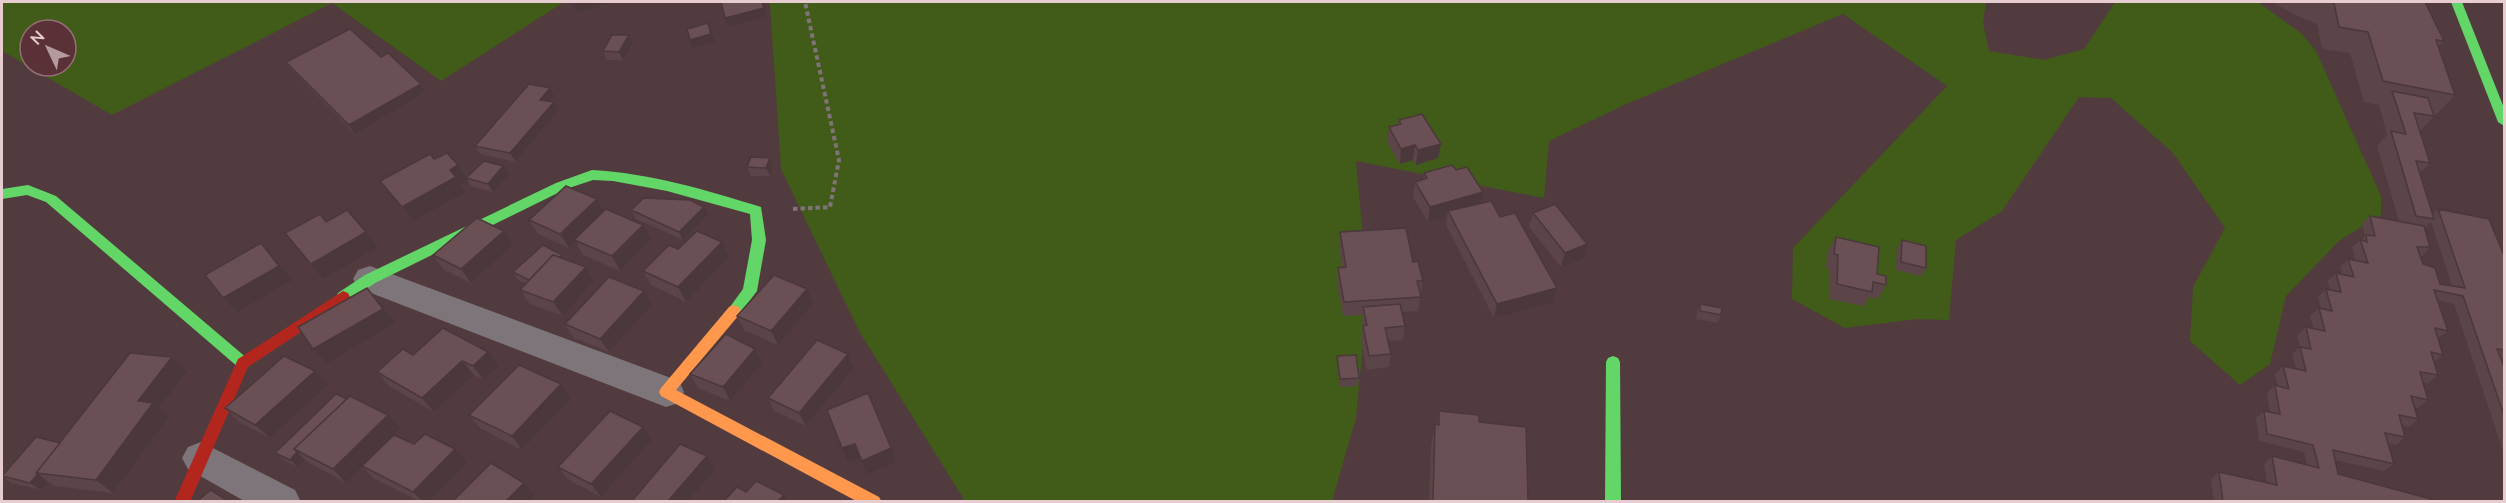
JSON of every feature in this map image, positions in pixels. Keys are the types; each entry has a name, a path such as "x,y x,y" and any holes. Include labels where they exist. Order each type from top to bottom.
{"street":[{"path":"2456,2 2505,122"},
{"path":"182,501 243,363 370,279 561,186 592,175 613,176 667,186 756,211 759,240 750,291 666,392"},
{"path":"2,194 28,190 51,199 243,363"},
{"path":"370,279 666,392 874,501"},
{"path":"1613,362 1613,501"},
{"path":"201,458 282,501"}],"path":[{"path":"756,211 830,207 839,160 805,2"}],"green space":[{"path":"2,2 564,2 441,81 332,3 112,115 48,78 78,78 78,18 18,18 18,60 2,51"},
{"path":"768,2 1986,2 1983,23 1989,51 2044,60 2084,49 2115,2 2258,2 2302,34 2316,51 2381,196 2381,215 2339,241 2286,296 2270,364 2240,385 2190,341 2193,287 2225,228 2173,153 2111,98 2079,97 2002,211 1956,240 1949,320 1917,319 1845,328 1792,299 1793,248 1947,86 1843,14 1624,105 1549,141 1544,198 1356,161 1368,292 1356,418 1332,501 965,501 859,331 781,169"}],"building":[{"path":"721,2 762,2 764,8 725,18"},
{"path":"2332,2 2425,2 2444,41 2436,40 2455,95 2383,81 2368,32 2339,27"},
{"path":"708,23 711,34 690,40 687,29"},
{"path":"350,29 381,57 388,53 421,84 349,125 286,62"},
{"path":"612,35 629,35 619,52 603,51"},
{"path":"529,84 550,88 540,100 554,102 510,153 475,146"},
{"path":"2392,91 2428,98 2434,116 2414,113 2430,163 2416,161 2434,219 2416,216 2391,131 2406,134"},
{"path":"1422,114 1441,144 1418,150 1415,145 1401,149 1389,127 1401,124 1399,120"},
{"path":"447,153 458,165 450,170 456,177 402,207 380,181 430,154 434,159"},
{"path":"751,157 770,158 766,168 747,167"},
{"path":"484,161 503,166 488,184 466,178"},
{"path":"1452,165 1456,170 1467,167 1483,192 1430,207 1415,182 1427,178 1424,173"},
{"path":"566,186 597,199 560,234 529,220"},
{"path":"644,198 690,200 704,207 679,232 631,210"},
{"path":"1491,201 1500,217 1515,213 1557,288 1497,304 1448,211"},
{"path":"1555,204 1587,244 1565,253 1533,213"},
{"path":"606,209 643,225 612,256 574,240"},
{"path":"2438,209 2489,219 2505,258 2505,350 2497,349 2505,369 2505,418 2463,296 2434,290 2448,331 2435,328 2443,355 2431,352 2438,375 2420,372 2428,400 2411,396 2418,419 2399,415 2405,437 2385,433 2394,464 2333,450 2338,474 2438,501 2223,501 2219,472 2277,485 2272,456 2319,468 2313,445 2267,434 2264,411 2280,414 2275,385 2289,389 2283,366 2306,371 2300,347 2311,349 2306,327 2325,331 2319,308 2332,311 2326,289 2341,292 2336,273 2354,277 2348,259 2368,263 2360,239 2367,242 2366,235 2375,236 2370,216 2424,226 2430,247 2417,247 2423,264 2435,268 2440,284 2465,288"},
{"path":"347,210 366,232 311,264 285,233 320,214 326,222"},
{"path":"477,218 504,231 461,269 433,255"},
{"path":"1406,228 1413,262 1418,261 1423,281 1417,281 1421,297 1344,302 1338,268 1346,267 1340,232"},
{"path":"697,231 722,242 678,287 643,271 669,245 678,249"},
{"path":"1836,237 1879,247 1877,274 1886,276 1886,285 1873,282 1872,292 1837,284 1838,255 1834,254"},
{"path":"1902,240 1926,246 1926,268 1901,262"},
{"path":"261,243 279,266 223,298 205,275"},
{"path":"543,245 562,255 560,257 553,255 529,280 513,272"},
{"path":"553,255 586,267 553,302 520,290"},
{"path":"774,275 807,289 771,331 737,316"},
{"path":"609,277 644,291 600,339 565,324"},
{"path":"367,288 383,309 313,349 298,327"},
{"path":"1400,304 1405,326 1385,328 1391,354 1369,356 1363,326 1367,325 1363,307"},
{"path":"1700,304 1722,308 1721,315 1700,311"},
{"path":"443,328 488,352 473,366 462,361 422,398 377,372 403,349 413,355"},
{"path":"726,334 755,349 723,387 690,374"},
{"path":"817,340 848,354 799,413 768,398"},
{"path":"130,353 172,357 138,401 153,403 96,480 36,473"},
{"path":"1356,355 1359,378 1340,379 1337,356"},
{"path":"284,356 315,371 255,425 225,408"},
{"path":"519,365 561,384 512,436 469,415"},
{"path":"868,393 891,448 862,461 855,444 842,448 827,410"},
{"path":"336,394 347,399 294,449 297,452 290,460 275,453"},
{"path":"350,396 388,415 333,469 294,449"},
{"path":"610,411 643,427 591,484 558,467"},
{"path":"1439,411 1479,415 1479,422 1526,427 1528,501 1433,501 1435,424 1439,425"},
{"path":"425,434 455,449 413,492 362,466 394,435 414,444"},
{"path":"36,437 60,443 36,473 38,474 30,483 2,476"},
{"path":"680,444 707,456 668,501 632,501"},
{"path":"491,463 524,483 506,501 453,501"},
{"path":"756,481 784,495 778,501 724,501 737,487 746,492"},
{"path":"211,490 228,501 197,501"}],"traffic: fast":[{"path":"2456,2 2504,122"},
{"path":"343,297 370,279 561,186 592,175 613,176 667,186 756,211 759,240 750,291 734,311"},
{"path":"2,194 28,190 51,199 243,363"},
{"path":"1613,362 1613,502"}],"traffic: slow":[{"path":"734,311 666,392 874,502"}],"traffic: jam":[{"path":"182,502 243,363 343,297"}]}
